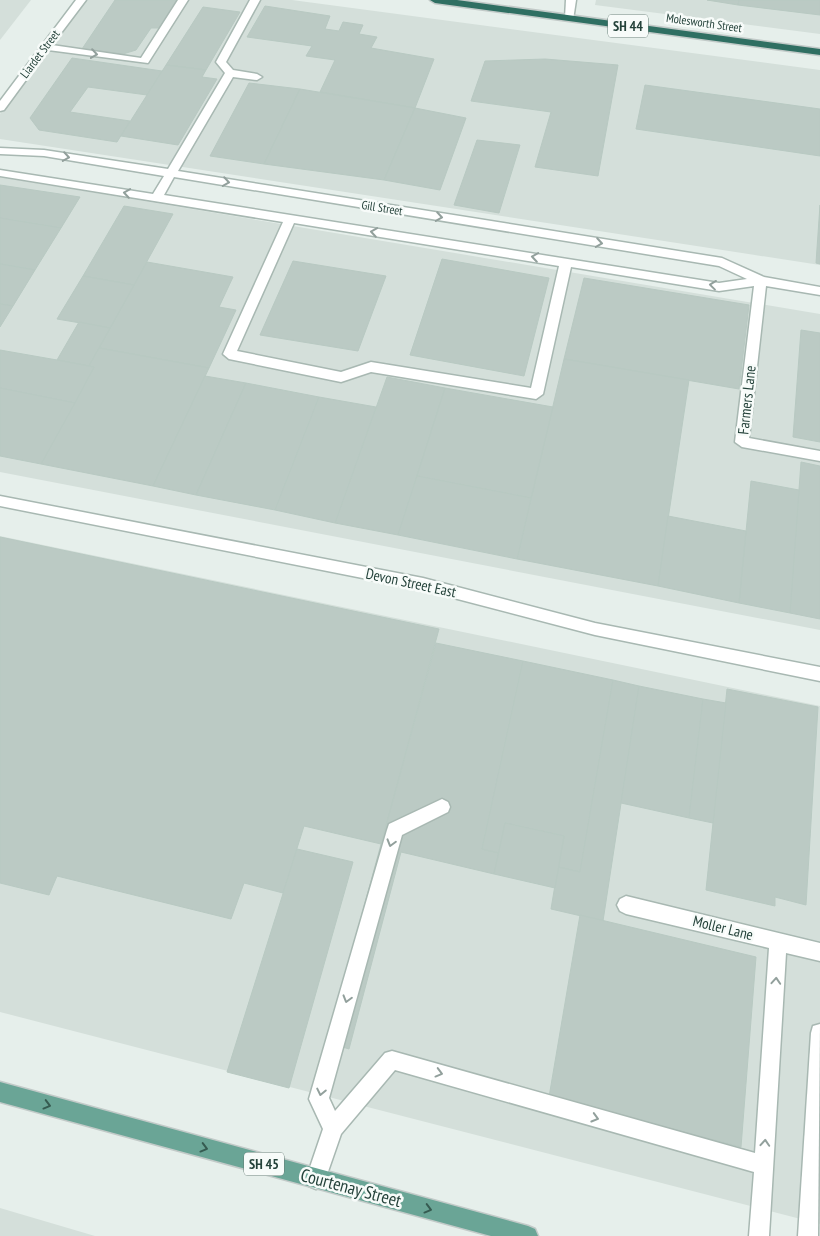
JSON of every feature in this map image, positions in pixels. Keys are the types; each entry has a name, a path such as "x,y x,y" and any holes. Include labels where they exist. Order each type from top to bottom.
{"highway":[{"name":"Molesworth Street","path":"435,0 820,52"}],"main road":[{"name":"Courtenay Street","path":"0,1092 528,1236"}],"street":[{"name":"Liardet Street","path":"0,108 80,0"},
{"path":"46,47 144,61 183,0"},
{"path":"255,0 220,62 230,73 257,77"},
{"path":"570,18 571,0"},
{"path":"157,198 230,73"},
{"name":"Gill Street","path":"0,151 36,165 157,198 290,219 403,224 722,262 761,281 820,291"},
{"name":"Gill Street","path":"0,172 36,165 171,174 403,224 566,262 719,287 761,281"},
{"path":"290,219 229,354 341,377 371,366 536,394 566,262"},
{"name":"Farmers Lane","path":"761,281 742,442 820,456"},
{"name":"Devon Street East","path":"0,501 423,584 595,629 820,674"},
{"path":"333,1128 319,1099 395,830 442,807"},
{"name":"Moller Lane","path":"626,905 820,952"},
{"path":"759,1236 778,942"},
{"path":"808,1236 814,1209 820,1033"},
{"path":"316,1178 333,1128 392,1060 764,1165"}],"shaded area":[{"path":"0,0 31,0 0,40"},
{"path":"82,0 292,0 820,70 820,265 0,139 0,114"},
{"path":"596,0 820,0 820,34 595,5"},
{"path":"0,177 820,314 820,630 0,472"},
{"path":"0,536 820,706 820,1224 0,1012"},
{"path":"0,1208 95,1236 0,1236"}],"building":[{"path":"115,0 178,0 159,28 151,28 136,50 123,54 82,49"},
{"path":"707,0 739,0 738,5"},
{"path":"739,0 820,0 820,15 738,5"},
{"path":"265,6 330,16 325,29 339,31 343,22 363,25 359,34 377,37 371,48 434,59 415,108 320,92 335,60 306,56 312,46 247,37"},
{"path":"203,7 240,12 206,70 166,65"},
{"path":"72,58 162,71 147,95 88,87 70,112 130,121 117,142 39,130 30,118"},
{"path":"545,59 618,65 598,176 535,167 551,112 471,101 485,61"},
{"path":"166,65 206,70 202,77 217,79 178,145 121,136"},
{"path":"249,83 300,89 264,164 210,156"},
{"path":"645,85 820,109 820,156 636,129"},
{"path":"300,89 415,108 384,180 264,164"},
{"path":"415,108 466,118 440,190 384,180"},
{"path":"477,140 520,145 499,213 454,205"},
{"path":"0,185 80,197 61,228 0,218"},
{"path":"820,205 820,264 816,263"},
{"path":"124,206 173,214 134,285 83,276"},
{"path":"0,218 61,228 35,270 0,264"},
{"path":"442,259 549,278 524,376 410,355"},
{"path":"293,261 386,276 358,351 260,335"},
{"path":"147,262 233,277 219,307 236,310 209,368 99,348"},
{"path":"0,264 35,270 13,306 0,304"},
{"path":"83,276 134,285 110,328 57,319"},
{"path":"584,278 749,305 739,389 564,359"},
{"path":"0,304 13,306 0,327"},
{"path":"79,322 110,328 89,366 57,360"},
{"path":"801,330 820,333 820,442 793,437"},
{"path":"99,348 209,368 153,486 41,464 94,367 89,366"},
{"path":"0,350 94,367 75,403 0,388"},
{"path":"564,359 689,380 658,586 517,559"},
{"path":"205,376 246,383 196,495 153,486"},
{"path":"387,377 445,388 398,535 335,523"},
{"path":"246,383 319,397 275,510 196,495"},
{"path":"0,388 75,403 41,464 0,456"},
{"path":"445,388 553,407 531,498 417,476"},
{"path":"319,397 376,407 335,523 275,510"},
{"path":"801,462 820,466 820,619 790,613"},
{"path":"417,476 531,498 517,559 398,535"},
{"path":"751,481 799,490 790,613 739,603"},
{"path":"668,516 746,531 739,603 658,586"},
{"path":"0,537 439,629 381,844 304,826 283,893 244,883 231,919 57,876 49,895 0,883"},
{"path":"436,643 523,661 482,849 499,853 494,874 401,852 349,1049 327,1042"},
{"path":"523,661 613,680 580,872 558,867 564,836 505,823 499,853 482,849"},
{"path":"613,680 639,686 603,921 551,909 558,867 580,872"},
{"path":"639,686 703,699 689,818 621,803"},
{"path":"727,689 818,707 806,905 775,897 775,906 706,890"},
{"path":"703,699 726,703 713,823 689,818"},
{"path":"505,823 564,836 555,888 494,874"},
{"path":"297,849 353,862 289,1088 227,1072"},
{"path":"580,915 756,957 741,1147 549,1097"}]}
